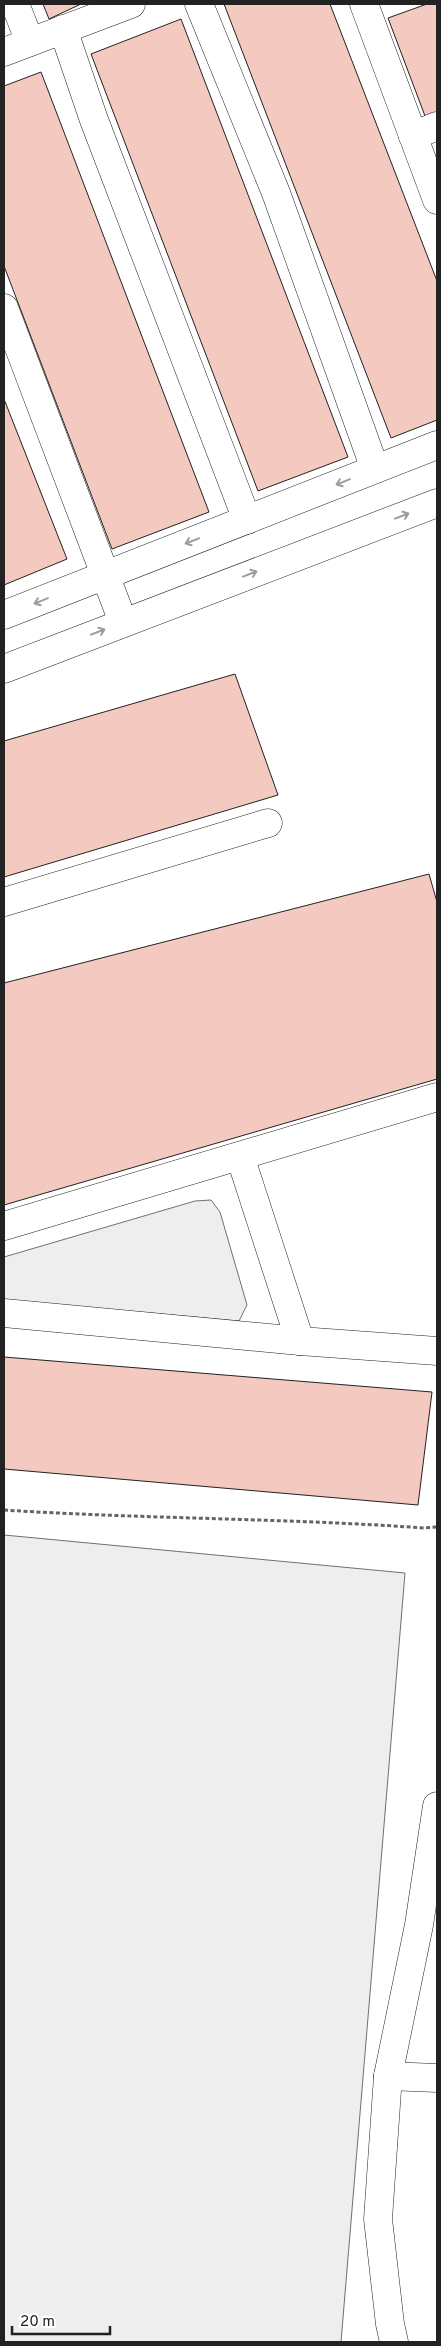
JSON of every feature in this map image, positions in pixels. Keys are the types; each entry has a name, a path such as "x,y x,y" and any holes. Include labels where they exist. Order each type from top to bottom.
{"street":[{"path":"15,4 30,42"},
{"path":"4,52 131,4"},
{"path":"199,4 276,193 375,469"},
{"path":"371,6 425,131 437,200"},
{"path":"64,29 97,130 246,520"},
{"path":"4,308 123,622"},
{"path":"4,615 437,445"},
{"path":"4,669 437,503"},
{"path":"4,902 268,823"},
{"path":"4,1226 437,1097"},
{"path":"240,1156 300,1341"},
{"path":"4,1312 300,1341 437,1351"},
{"path":"394,2342 390,2324 378,2219 388,2076 418,1925 437,1806"},
{"path":"388,2076 437,2078"}],"path":[{"path":"4,1510 100,1516 294,1520 424,1528 437,1527"}],"shaded area":[{"path":"211,1200 220,1212 247,1305 239,1321 4,1300 4,1257 195,1201"},
{"path":"4,1535 405,1573 341,2342 4,2342"}],"building":[{"path":"43,4 81,4 49,19"},
{"path":"224,4 330,4 437,281 437,420 391,438"},
{"path":"427,4 437,4 437,112 425,116 388,18"},
{"path":"181,19 348,457 258,491 91,54"},
{"path":"41,72 209,512 112,549 4,266 4,86"},
{"path":"4,399 67,559 4,585"},
{"path":"235,674 278,795 4,877 4,741"},
{"path":"429,874 437,902 437,1079 4,1205 4,983"},
{"path":"4,1357 432,1392 418,1505 4,1469"}]}
